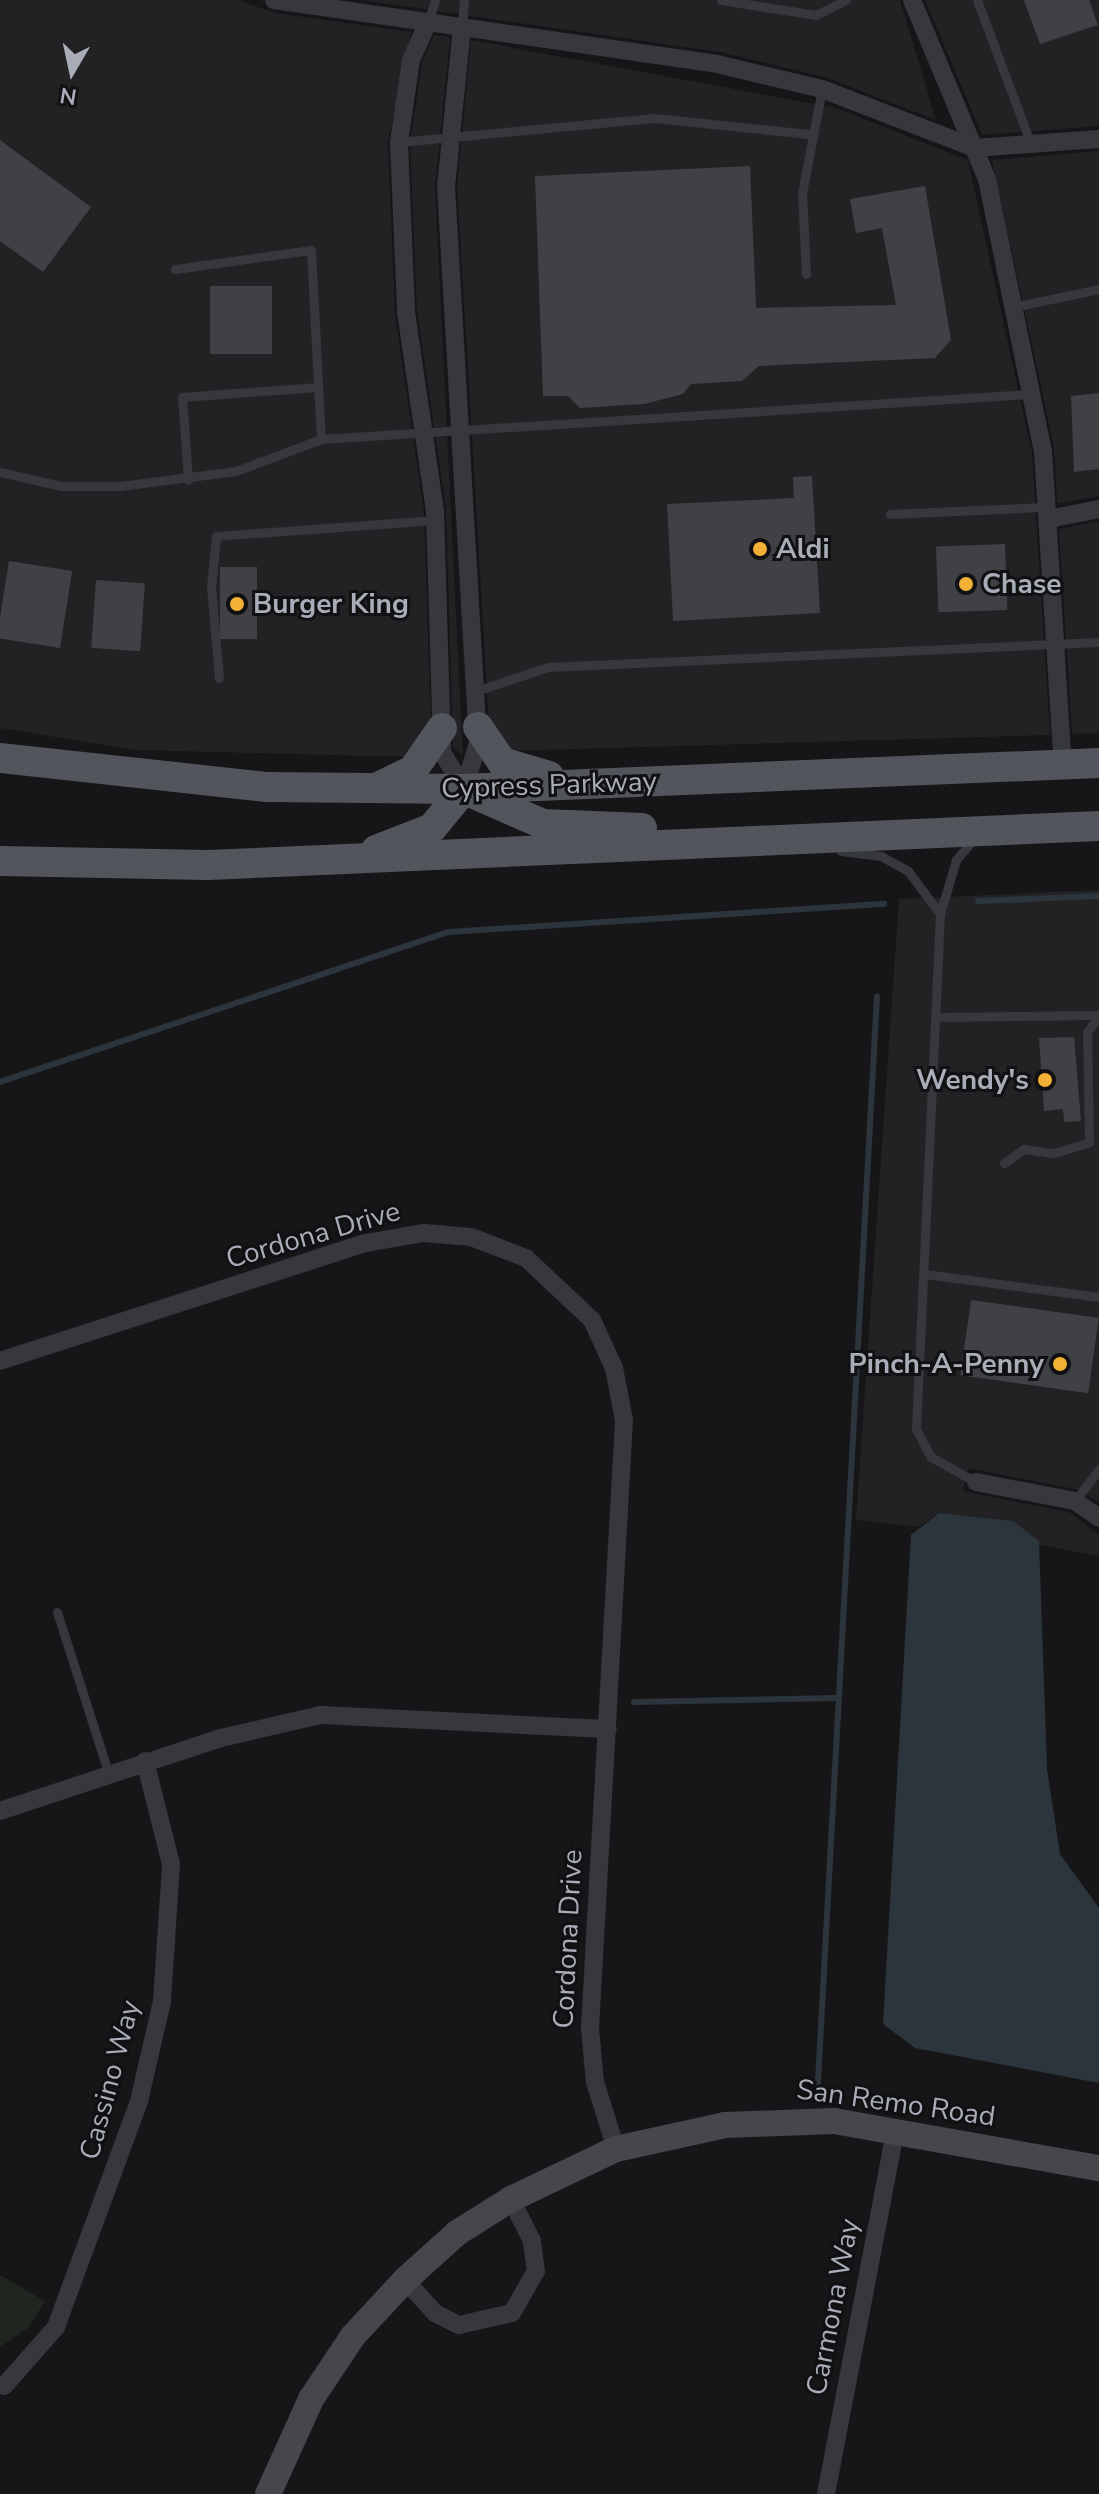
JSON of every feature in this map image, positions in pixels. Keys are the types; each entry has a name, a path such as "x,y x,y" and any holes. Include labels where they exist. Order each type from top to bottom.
{"main road":[{"path":"478,727 502,762 582,784"},
{"path":"376,788 413,770 442,728"},
{"name":"Cypress Parkway","path":"0,758 267,787 464,789 1099,763"},
{"path":"352,859 432,828 464,789 522,819 647,829 677,845"},
{"path":"0,861 352,859 1099,826"}],"street":[{"path":"274,0 717,64 822,89 975,148 1032,147 1099,139"},
{"path":"912,0 975,148 1013,307 1030,394 1047,513 1063,765"},
{"path":"445,24 446,136 459,426 478,727 464,789"},
{"path":"445,24 411,60 399,142 406,312 426,430 435,520 442,752 464,789"},
{"path":"1047,513 1099,509"},
{"name":"Cordona Drive","path":"0,1361 399,1235 471,1237 526,1258 592,1320 620,1390 624,1450 590,2029 595,2082 616,2149"},
{"path":"976,1482 1075,1501 1099,1518"},
{"path":"0,1811 145,1761 321,1715 608,1729"},
{"name":"Cassino Way","path":"4,2386 56,2327 139,2101 158,2016 171,1864 145,1761"},
{"name":"San Remo Road","path":"268,2494 311,2399 353,2336 405,2280 511,2199 616,2149 777,2119 895,2131 1099,2168"},
{"name":"Carmona Way","path":"826,2494 895,2131"},
{"path":"405,2280 435,2313 459,2325 512,2313 536,2271 532,2241 511,2199"}],"lane":[{"path":"435,0 445,24 464,0"},
{"path":"721,0 759,3 816,15 846,0"},
{"path":"977,0 1032,147"},
{"path":"806,274 808,134 822,89"},
{"path":"399,142 654,118 808,134"},
{"path":"175,269 208,259 311,250 321,439"},
{"path":"1013,307 1099,289"},
{"path":"188,480 182,397 318,387"},
{"path":"0,472 89,488 188,480 236,471 321,439 459,426 1030,394"},
{"path":"890,514 1047,513"},
{"path":"219,678 211,587 216,536 435,520"},
{"path":"476,691 548,667 1099,642"},
{"path":"976,1482 931,1457 916,1429 940,914 956,860 987,831"},
{"path":"603,848 680,858 881,856 908,871 940,914"},
{"path":"936,1017 1099,1016"},
{"path":"1004,1163 1024,1149 1054,1153 1089,1142 1087,1032 1099,1016"},
{"path":"925,1274 1099,1297"},
{"path":"1075,1501 1099,1469"},
{"path":"57,1612 109,1775"}],"shaded area":[{"path":"0,0 237,0 275,13 411,32 388,143 395,314 424,512 431,725 409,757 135,750 0,728"},
{"path":"361,0 900,0 936,120 825,77 720,52"},
{"path":"925,0 1099,0 1099,126 982,135"},
{"path":"434,35 450,37 435,187 463,756 453,747 446,509 417,310 410,142 422,63"},
{"path":"471,40 836,108 968,160 1032,453 1050,735 507,751 489,725 457,185"},
{"path":"1099,151 1099,496 1057,504 1054,447 992,160"},
{"path":"1099,521 1099,733 1072,734 1059,529"},
{"path":"1099,890 1099,1503 1080,1490 968,1468 963,1491 1071,1513 1099,1535 1099,1556 1040,1545 1013,1521 939,1513 918,1527 856,1520 899,899"},
{"path":"939,1513 1013,1521 1039,1541 1047,1769 1060,1854 1099,1908 1099,2083 915,2048 883,2024 911,1535"},
{"path":"0,2275 45,2301 29,2327 0,2347"}],"building":[{"path":"1024,0 1089,0 1098,25 1040,44"},
{"path":"0,140 91,207 43,272 0,241"},
{"path":"750,166 756,308 896,305 882,228 856,233 850,199 925,186 951,340 935,358 759,366 742,381 691,384 683,394 644,404 580,408 568,396 543,396 535,176"},
{"path":"210,286 272,286 272,354 210,354"},
{"path":"1099,393 1099,469 1074,472 1071,396"},
{"path":"812,476 820,613 673,621 667,504 794,498 793,477"},
{"path":"1005,544 1007,610 938,612 936,546"},
{"path":"9,561 72,571 60,648 0,639"},
{"name":"Burger King","path":"220,567 257,567 257,639 220,639"},
{"path":"96,580 145,583 140,651 91,648"},
{"path":"1074,1037 1081,1121 1064,1122 1063,1109 1044,1111 1039,1038"},
{"path":"971,1300 1099,1318 1088,1393 960,1375"}],"waterway":[{"path":"978,901 1099,896"},
{"path":"0,1082 449,932 884,904"},
{"path":"817,2100 877,997"},
{"path":"634,1702 836,1698"}],"place":[{"name":"Aldi","path":"760,549"},
{"name":"Chase","path":"966,584"},
{"name":"Burger King","path":"237,604"},
{"name":"Wendy's","path":"1045,1080"},
{"name":"Pinch-A-Penny","path":"1060,1364"}]}
